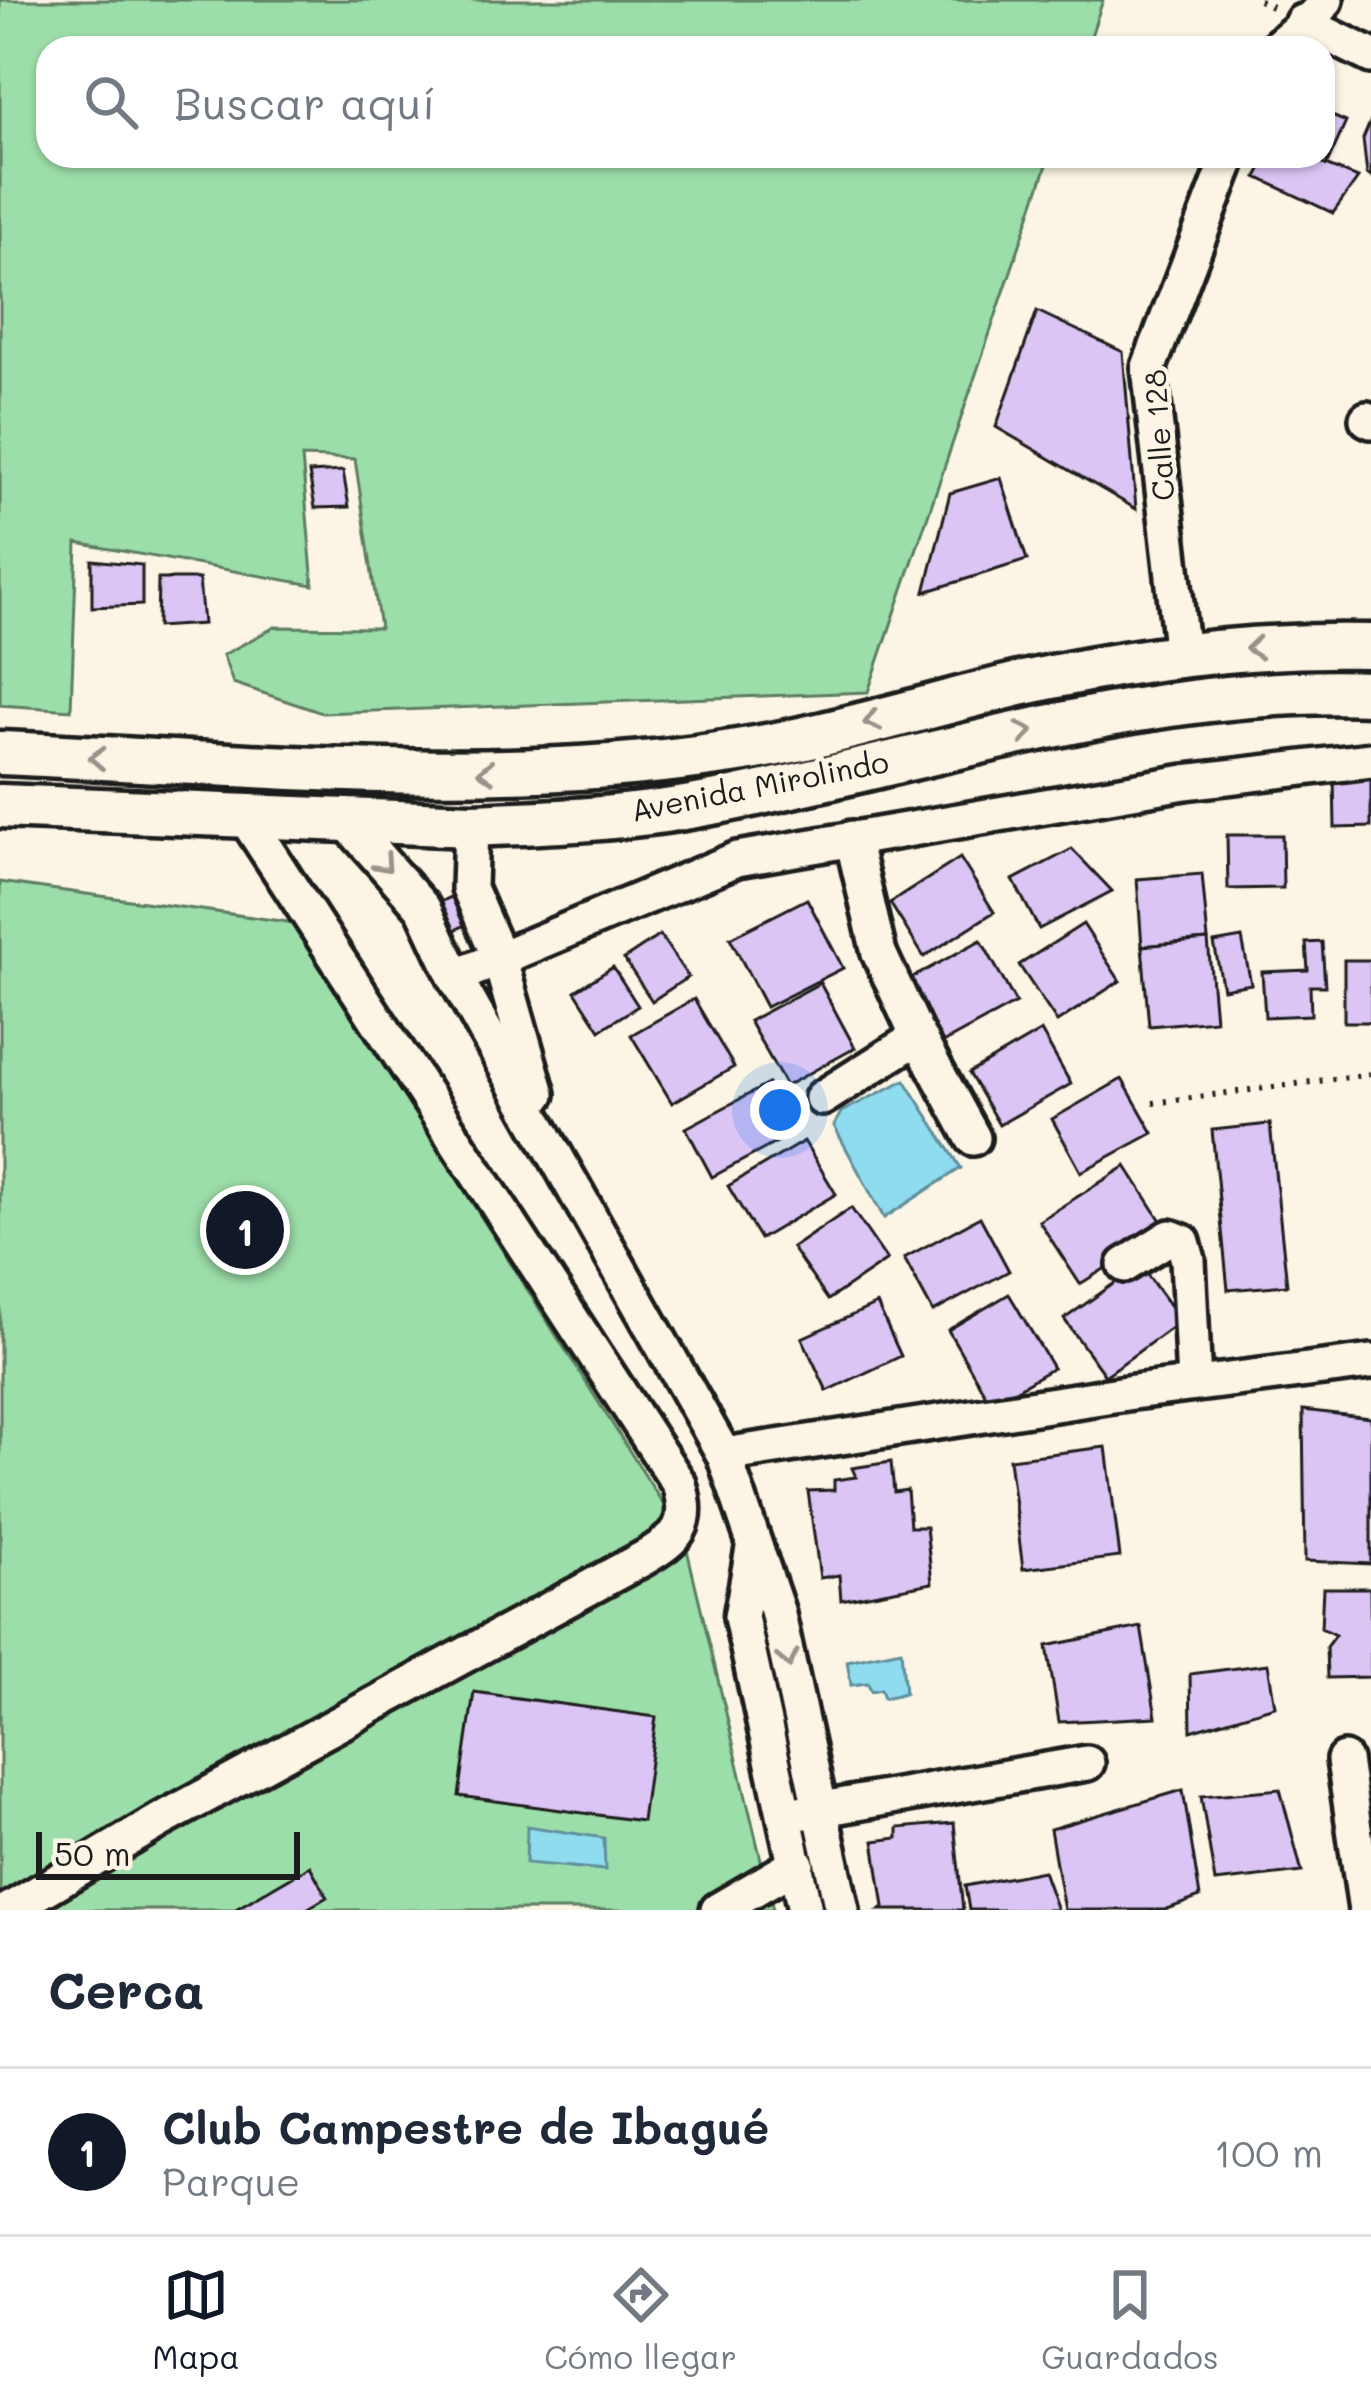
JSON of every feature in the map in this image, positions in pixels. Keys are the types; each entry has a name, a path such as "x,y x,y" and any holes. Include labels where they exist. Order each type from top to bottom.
{"main road":[{"name":"Avenida Mirolindo","path":"20,754 387,773 594,767 716,755 796,741 1025,683 1182,655 1270,646 1371,646"},
{"name":"Avenida Mirolindo","path":"0,806 471,825 547,822 704,805 1182,702 1276,692 1371,693"},
{"path":"0,736 20,754"}],"street":[{"path":"1288,36 1314,11 1371,56"},
{"name":"Calle 128","path":"1182,655 1149,367 1225,168"},
{"path":"455,976 736,859 1186,782 1371,760"},
{"path":"9,1910 161,1820 644,1558 676,1536 684,1519 679,1484 245,817"},
{"path":"345,820 423,908 455,976 724,1455 778,1610 804,1812 842,1910"},
{"path":"471,825 469,888 499,957 551,1142"},
{"path":"852,838 879,953 973,1138"},
{"path":"823,1098 918,1037"},
{"path":"1125,1265 1157,1242 1170,1237 1183,1242 1194,1384"},
{"path":"724,1455 1371,1362"},
{"path":"1344,1760 1366,1910"},
{"path":"804,1812 1087,1763"},
{"path":"804,1812 797,1864 805,1910"},
{"path":"718,1910 797,1864"}],"path":[{"path":"1153,1103 1371,1074"}],"green space":[{"path":"0,0 1103,0 1091,36 36,36 36,168 1046,168 868,692 322,713 233,683 223,655 275,627 380,628 355,459 302,457 313,585 77,543 71,710 0,705"},
{"path":"0,882 295,923 684,1537 773,1910 0,1910"}],"water":[{"path":"905,1080 961,1168 884,1218 834,1126 841,1112"},
{"path":"901,1650 905,1693 884,1698 881,1689 871,1691 868,1683 851,1685 847,1661"},
{"path":"527,1826 604,1838 605,1870 526,1863"}],"building":[{"path":"1335,117 1346,122 1335,146"},
{"path":"1371,120 1371,177 1363,139"},
{"path":"1262,168 1333,168 1358,178 1333,213 1257,177"},
{"path":"1037,311 1123,352 1136,509 996,427"},
{"path":"343,471 349,507 315,508 309,473"},
{"path":"1001,478 1027,560 925,592 950,493"},
{"path":"92,560 142,565 142,605 92,607"},
{"path":"158,579 199,579 203,624 157,627"},
{"path":"1371,774 1371,827 1335,828 1334,775"},
{"path":"1227,835 1282,835 1283,888 1228,889"},
{"path":"1072,849 1112,891 1039,929 1013,880"},
{"path":"960,858 994,912 924,957 890,903"},
{"path":"1202,874 1208,940 1142,946 1137,879"},
{"path":"461,892 475,920 447,934 433,906"},
{"path":"807,899 843,968 766,1007 730,938"},
{"path":"1083,924 1120,981 1057,1022 1019,965"},
{"path":"660,935 688,977 652,1001 624,959"},
{"path":"1242,938 1251,984 1223,989 1214,943"},
{"path":"981,940 1016,1003 939,1045 904,982"},
{"path":"1208,940 1215,1020 1149,1026 1142,946"},
{"path":"1322,942 1325,986 1310,986 1311,1015 1265,1017 1262,972 1308,970 1306,943"},
{"path":"1344,960 1371,960 1371,1022 1344,1022"},
{"path":"613,967 638,1006 600,1030 575,991"},
{"path":"820,983 855,1048 786,1086 749,1021"},
{"path":"694,999 734,1067 672,1103 631,1035"},
{"path":"1041,1031 1071,1084 999,1125 969,1073"},
{"path":"1122,1079 1153,1133 1081,1172 1052,1119"},
{"path":"768,1084 794,1133 712,1177 686,1128"},
{"path":"1270,1124 1287,1285 1228,1290 1212,1130"},
{"path":"804,1141 836,1194 760,1239 728,1186"},
{"path":"1126,1166 1167,1230 1080,1284 1039,1221"},
{"path":"851,1208 887,1260 828,1300 792,1248"},
{"path":"980,1217 1009,1271 933,1312 904,1258"},
{"path":"1140,1265 1181,1321 1105,1376 1064,1319"},
{"path":"1009,1294 1053,1368 991,1404 948,1330"},
{"path":"877,1304 901,1356 827,1391 802,1338"},
{"path":"1303,1410 1371,1418 1371,1564 1305,1561"},
{"path":"1106,1447 1120,1557 1023,1569 1009,1459"},
{"path":"891,1462 894,1492 907,1490 910,1527 926,1527 932,1583 841,1600 839,1575 820,1578 808,1491 834,1490 834,1480 856,1477 852,1468"},
{"path":"1323,1588 1370,1588 1371,1677 1327,1678 1326,1647 1335,1635 1321,1628"},
{"path":"1141,1627 1156,1717 1059,1722 1047,1646"},
{"path":"1268,1664 1275,1706 1191,1731 1190,1674"},
{"path":"474,1692 656,1717 642,1821 459,1796"},
{"path":"1280,1789 1302,1872 1215,1882 1201,1796"},
{"path":"1183,1790 1200,1897 1165,1910 1064,1910 1050,1829"},
{"path":"954,1823 963,1910 879,1910 884,1907 874,1841 898,1838 898,1828"},
{"path":"310,1866 327,1897 305,1910 234,1910"},
{"path":"1043,1871 1057,1910 969,1910 965,1886"}],"place":[{"name":"Club Campestre de Ibagué","path":"245,1230"}]}
